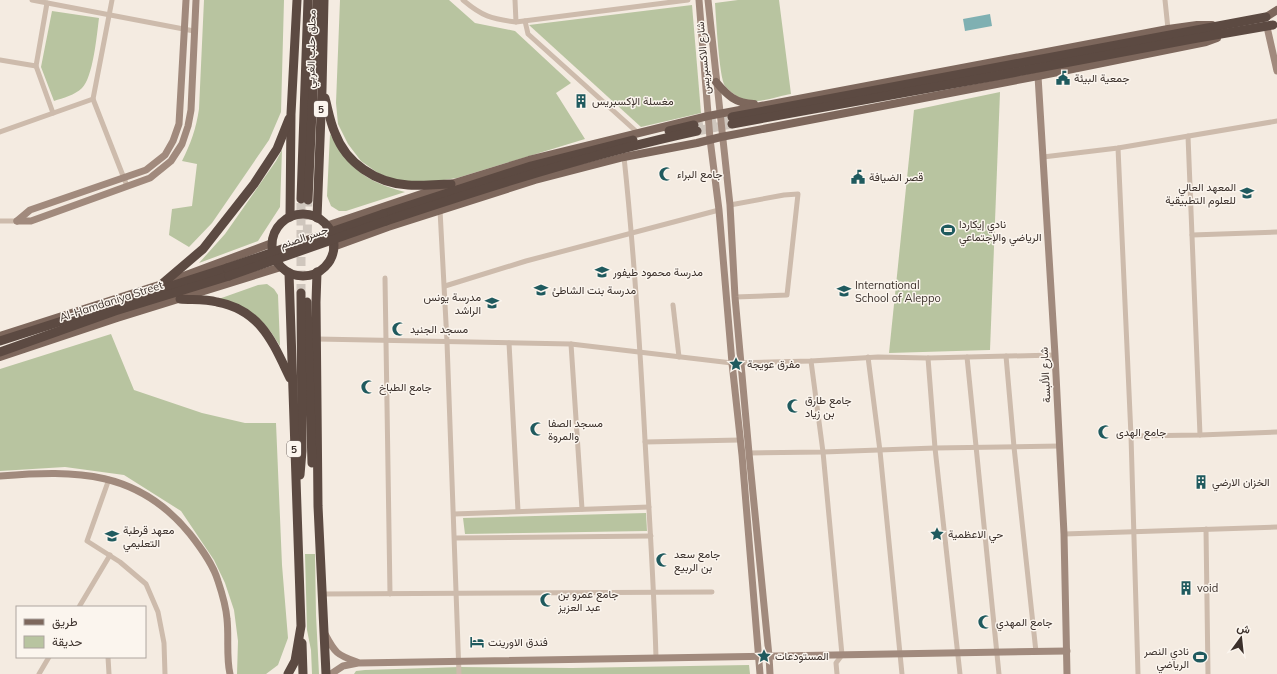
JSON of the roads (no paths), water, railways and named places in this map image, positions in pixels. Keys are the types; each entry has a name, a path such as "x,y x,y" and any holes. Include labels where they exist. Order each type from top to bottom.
{"highway":[{"name":"محلق حلب الغربي","path":"290,217 291,114 297,0"},
{"path":"308,0 304,200 317,0"},
{"name":"محلق حلب الغربي","path":"317,218 324,0"},
{"path":"1221,30 1266,17"},
{"path":"732,121 1221,30 1273,25"},
{"path":"322,89 334,133 350,157 364,170 381,180 400,185 451,184"},
{"path":"162,284 203,249 254,184 277,148 291,114"},
{"name":"جسر الصنم","path":"228,272 384,217 532,170 652,141 696,128"},
{"path":"304,215 317,218 326,226 331,234 333,247 330,260 317,272 306,276 288,273 275,260 272,252 272,243 278,227 290,217 304,215"},
{"name":"Al-Hamdaniya Street","path":"0,341 228,272"},
{"name":"Al-Hamdaniya Street","path":"0,352 228,272"},
{"name":"5","path":"317,272 318,506 326,674"},
{"name":"5","path":"288,273 303,674"},
{"name":"5","path":"296,515 302,451 304,293 311,453 318,506"},
{"path":"180,299 216,301 240,309 263,328 272,341 292,382"},
{"path":"288,674 295,661 301,626"}],"main road":[{"path":"1266,17 1277,10"},
{"path":"1266,17 1277,14"},
{"path":"326,226 451,184 532,170 624,157 1038,76 1206,42 1216,38 1221,30 1209,24 1197,24 1168,29 708,116 638,133 532,170 440,210 333,247"},
{"path":"716,82 725,93 737,101 747,104 767,105"},
{"path":"0,336 162,284 272,243"},
{"path":"0,357 117,318 281,267"}],"street":[{"path":"32,0 194,31"},
{"path":"112,0 93,98 127,186"},
{"path":"17,221 30,210 146,170 165,155 173,142 180,124 186,0"},
{"path":"0,220 31,221 150,178 171,161 182,144 191,110 196,0"},
{"path":"463,0 477,12 498,20 516,22 688,0"},
{"path":"515,0 516,22"},
{"path":"699,0 710,139 719,210 760,674"},
{"name":"شارع الاكسبريس","path":"708,0 719,114 730,205 735,297 748,452 770,674"},
{"path":"1165,0 1168,29"},
{"path":"48,3 36,66 53,113"},
{"path":"525,21 528,34 638,133"},
{"path":"1273,25 1277,72"},
{"path":"0,60 36,66"},
{"name":"شارع الألبسة","path":"1038,76 1060,446 1064,534 1067,674"},
{"path":"0,132 93,98"},
{"path":"1043,158 1118,148 1277,121"},
{"path":"1188,136 1200,435"},
{"path":"1118,148 1131,436 1138,674"},
{"path":"624,157 632,234 640,352 654,592 656,658"},
{"path":"730,205 784,195 798,194 787,296 735,297"},
{"path":"440,210 448,342 459,674"},
{"path":"445,286 526,261 719,210"},
{"path":"1192,235 1277,232"},
{"path":"385,278 390,594"},
{"path":"673,305 679,357"},
{"path":"317,339 571,344 732,363 868,358 1055,355"},
{"path":"509,343 518,511"},
{"path":"571,344 582,509"},
{"path":"1006,356 1014,447 1036,652"},
{"path":"967,357 999,674"},
{"path":"868,358 880,451 902,674"},
{"path":"928,358 935,448 960,674"},
{"path":"811,361 823,452 842,655 836,663 837,674"},
{"path":"1131,436 1277,432"},
{"path":"645,442 740,440"},
{"path":"748,452 880,451 935,448 1060,446"},
{"path":"0,476 73,473 93,475 129,486 156,502 178,520 202,549 218,580 227,619 229,673"},
{"path":"109,479 87,541 110,555 146,584 158,612 164,643 165,674"},
{"path":"454,514 649,507"},
{"path":"1064,534 1277,527"},
{"path":"1206,529 1208,674"},
{"path":"455,538 651,536"},
{"path":"80,606 110,555"},
{"path":"322,594 712,592"},
{"path":"323,631 332,648 340,657 358,663"},
{"path":"331,674 343,666 358,663 1067,651"},
{"path":"39,674 48,658"},
{"path":"108,658 109,674"}],"water":[{"path":"990,14 992,26 965,31 963,19"}],"tunnel":[{"path":"694,125 732,117"},
{"path":"697,131 732,124"},
{"path":"301,199 301,293"},
{"path":"307,247 308,200"}],"place":[{"name":"جمعية البيئة","path":"1063,78"},
{"name":"مغسلة الإكسبريس","path":"581,101"},
{"name":"جامع البراء","path":"666,174"},
{"name":"قصر الضيافة","path":"858,177"},
{"name":"المعهد العالي للعلوم التطبيقية","path":"1247,193"},
{"name":"نادي إيكاردا الرياضي والإجتماعي","path":"948,230"},
{"name":"مدرسة محمود طيفور","path":"602,272"},
{"name":"مدرسة بنت الشاطئ","path":"541,290"},
{"name":"International School of Aleppo","path":"844,291"},
{"name":"مدرسة يونس الراشد","path":"492,303"},
{"name":"مسجد الجنيد","path":"399,329"},
{"name":"مفرق عويجة","path":"736,364"},
{"name":"جامع الطباخ","path":"368,387"},
{"name":"جامع طارق بن زياد","path":"794,406"},
{"name":"مسجد الصفا والمروة","path":"537,429"},
{"name":"جامع الهدى","path":"1105,432"},
{"name":"الخزان الارضي","path":"1201,482"},
{"name":"حي الاعظمية","path":"937,534"},
{"name":"معهد قرطبة التعليمي","path":"112,536"},
{"name":"جامع سعد بن الربيع","path":"663,560"},
{"name":"void","path":"1186,588"},
{"name":"جامع عمرو بن عبد العزيز","path":"547,600"},
{"name":"جامع المهدي","path":"985,622"},
{"name":"فندق الاورينت","path":"477,642"},
{"name":"المستودعات","path":"764,656"},
{"name":"نادي النصر الرياضي","path":"1200,657"}]}
